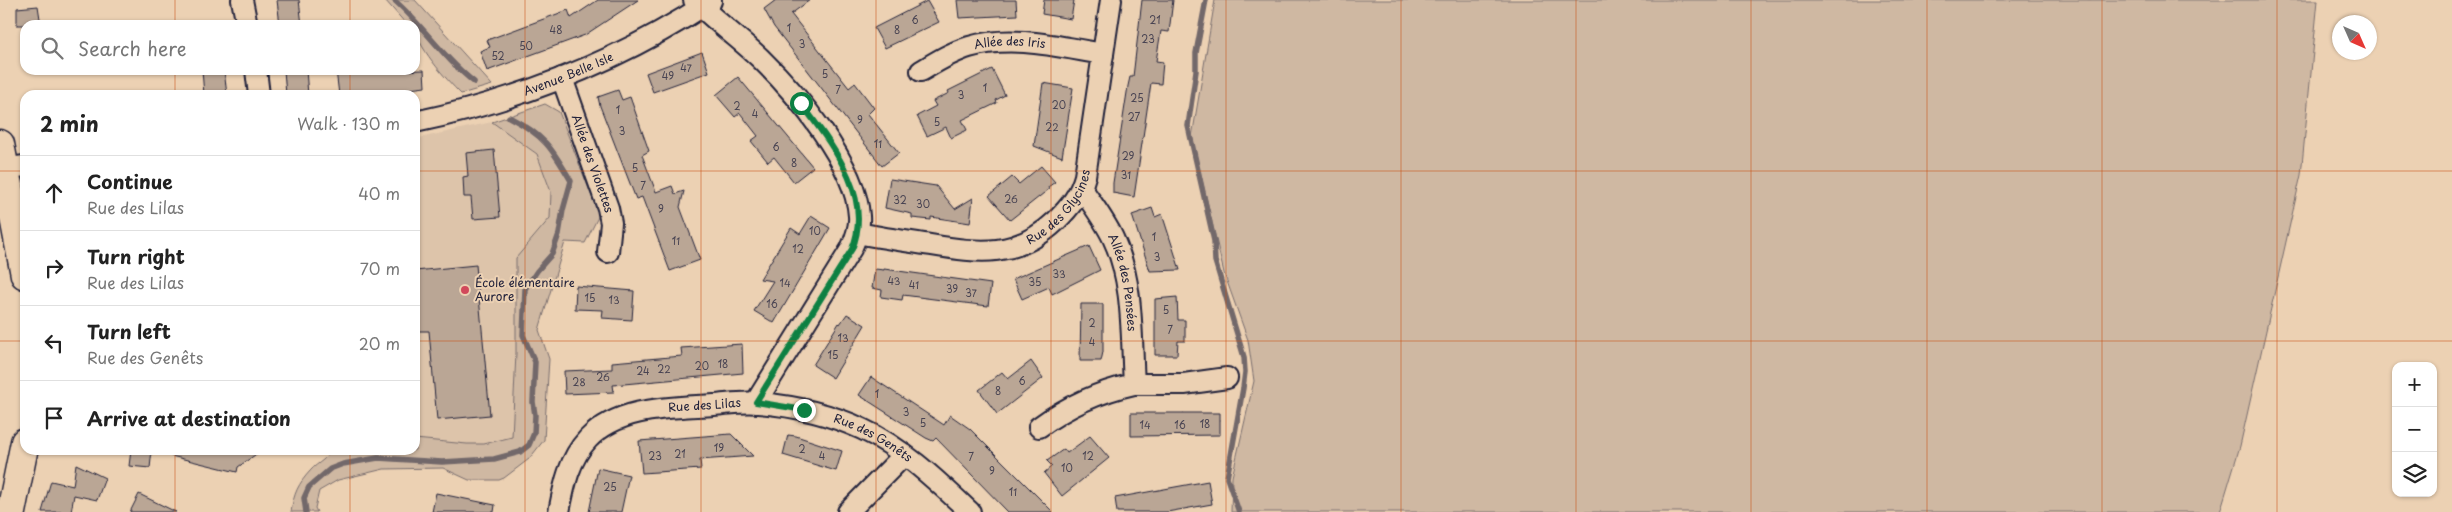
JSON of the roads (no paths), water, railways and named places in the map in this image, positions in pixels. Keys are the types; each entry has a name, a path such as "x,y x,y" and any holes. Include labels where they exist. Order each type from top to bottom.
{"street":[{"path":"242,0 246,20"},
{"name":"Rue des Glycines","path":"858,233 972,251 1003,250 1023,244 1049,228 1071,205 1082,189 1088,165 1111,0"},
{"name":"Avenue Belle Isle","path":"420,121 486,104 562,78 617,55 703,2"},
{"name":"Rue des Lilas","path":"558,512 570,468 578,453 589,439 616,420 654,410 756,402 852,249 858,233 857,202 853,185 820,128 782,80 703,2"},
{"name":"Allée des Iris","path":"921,71 968,47 986,43 1035,43 1103,54"},
{"path":"257,75 258,90"},
{"name":"Allée des Violettes","path":"562,78 608,208 611,223 608,252"},
{"path":"7,161 20,243"},
{"name":"Allée des Pensées","path":"1082,189 1113,238 1121,258 1130,310 1134,384"},
{"path":"1040,427 1075,403 1102,392 1134,384 1184,384 1227,378"},
{"name":"Rue des Genêts","path":"756,402 788,407 839,419 882,440 927,472 970,512"},
{"path":"11,512 22,455"},
{"path":"848,512 904,455"}],"waterway":[{"path":"394,0 414,20"},
{"path":"1206,0 1196,53 1196,71 1188,126 1214,241 1215,261 1244,357 1243,388 1227,478 1239,512"},
{"path":"420,27 452,63 474,82"},
{"path":"306,512 304,498 309,487 330,469 343,464 378,458 442,462 494,459 520,452 529,445 534,433 535,362 523,335 525,289 552,254 559,234 571,181 546,143 531,130 509,117"}],"place":[{"name":"École élémentaire Aurore","path":"465,290"}]}
